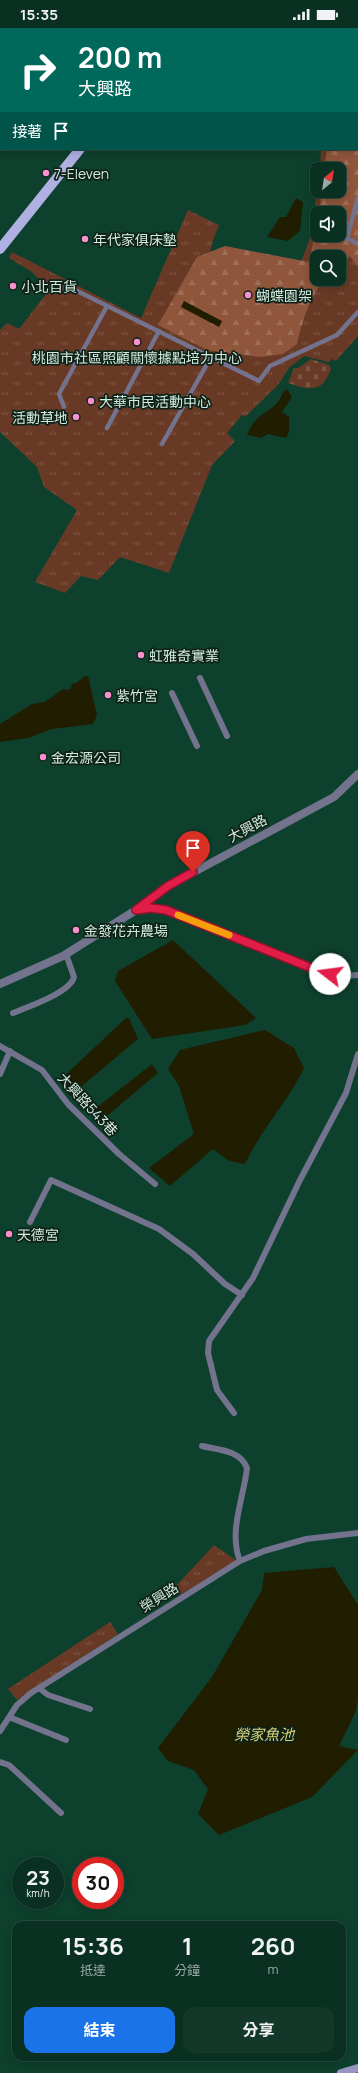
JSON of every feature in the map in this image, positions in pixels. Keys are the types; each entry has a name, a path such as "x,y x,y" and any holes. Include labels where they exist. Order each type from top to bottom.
{"main road":[{"path":"0,249 79,150"},
{"path":"341,2073 358,2068"}],"street":[{"path":"358,197 347,238 358,244"},
{"path":"67,286 259,381 270,366 337,335 358,312"},
{"path":"64,407 59,394 107,306"},
{"path":"107,428 159,331"},
{"path":"162,444 211,357"},
{"path":"200,678 227,736"},
{"path":"172,693 197,746"},
{"name":"大興路","path":"0,984 66,954 136,910 168,886 334,797 358,774"},
{"path":"136,910 151,908 166,910 319,971 342,976 358,976"},
{"path":"13,1013 69,986 74,977 66,954"},
{"name":"大興路543巷","path":"0,1046 42,1070 68,1104 119,1154 155,1184"},
{"path":"0,1074 10,1051"},
{"path":"234,1413 217,1390 208,1353 209,1341 253,1278 300,1180 346,1093 358,1054"},
{"path":"30,1222 51,1180 159,1229 192,1254 225,1284 242,1295"},
{"path":"202,1446 238,1455 244,1459 248,1468 236,1535 236,1552 240,1561"},
{"name":"榮興路","path":"0,1731 17,1705 39,1688 240,1561 264,1551 306,1539 358,1533"},
{"path":"39,1688 48,1695 90,1709"},
{"path":"9,1717 66,1740"},
{"path":"0,1762 9,1765 61,1813"}],"green space":[{"path":"321,150 358,150 358,336 336,361 332,359 328,362 304,356 289,368 278,385 246,416 242,415 227,433 235,441 212,465 169,573 120,557 98,580 81,576 65,593 35,582 77,510 44,487 37,467 0,432 0,330 7,323 19,329 49,290 32,272 9,258 12,252 141,318 188,210 219,225 210,253 298,270 310,238 310,242 346,242 346,206 315,206 316,198 346,198 346,162 320,162"},
{"path":"327,150 358,150 358,267 350,256 346,260 346,250 311,250 313,242 346,242 346,206 320,206 321,198 346,198 346,162 325,162"},
{"path":"225,246 309,262 310,257 310,286 319,286 304,318 297,344 283,354 260,357 207,350 158,325 197,257"},
{"path":"311,359 329,365 331,369 323,383 314,388 308,388 288,383 294,368 298,368"},
{"path":"214,1545 237,1561 180,1595 175,1587"},
{"path":"110,1622 118,1634 17,1700 8,1689"}],"water":[{"path":"296,198 303,202 300,231 288,241 267,237 280,217 286,217"},
{"path":"184,301 222,321 219,327 181,307"},
{"path":"287,389 292,397 282,412 289,417 289,432 286,438 268,434 261,438 247,435 257,419 278,402 284,391"},
{"path":"85,676 88,676 97,715 93,724 52,729 28,738 0,742 0,724 32,704 45,702 63,689 67,690 71,688 72,684 76,683"},
{"path":"173,940 256,1018 245,1025 152,1039 115,981 118,971"},
{"path":"126,1018 129,1018 138,1039 70,1096 59,1081"},
{"path":"265,1030 294,1048 304,1068 298,1080 251,1151 245,1164 229,1161 213,1149 170,1186 149,1168 194,1134 179,1086 168,1069 180,1050"},
{"path":"152,1064 158,1073 101,1121 90,1113"},
{"name":"榮家魚池","path":"334,1567 358,1605 358,1696 356,1711 339,1746 358,1750 312,1797 219,1835 198,1814 208,1789 194,1770 168,1761 158,1748 212,1677 262,1590 264,1573"}],"slow traffic":[{"path":"178,915 229,935"}],"place":[{"name":"7-Eleven","path":"46,173"},
{"name":"年代家俱床墊","path":"85,239"},
{"name":"小北百貨","path":"13,286"},
{"name":"蝴蝶園架","path":"248,295"},
{"name":"桃園市社區照顧關懷據點培力中心","path":"137,342"},
{"name":"大華市民活動中心","path":"91,401"},
{"name":"活動草地","path":"76,417"},
{"name":"虹雅奇實業","path":"141,655"},
{"name":"紫竹宮","path":"108,695"},
{"name":"金宏源公司","path":"43,757"},
{"name":"金發花卉農場","path":"76,930"},
{"name":"天德宮","path":"9,1234"}],"route":[{"path":"193,872 168,886 136,910 151,908 166,910 319,971 330,974"}]}
